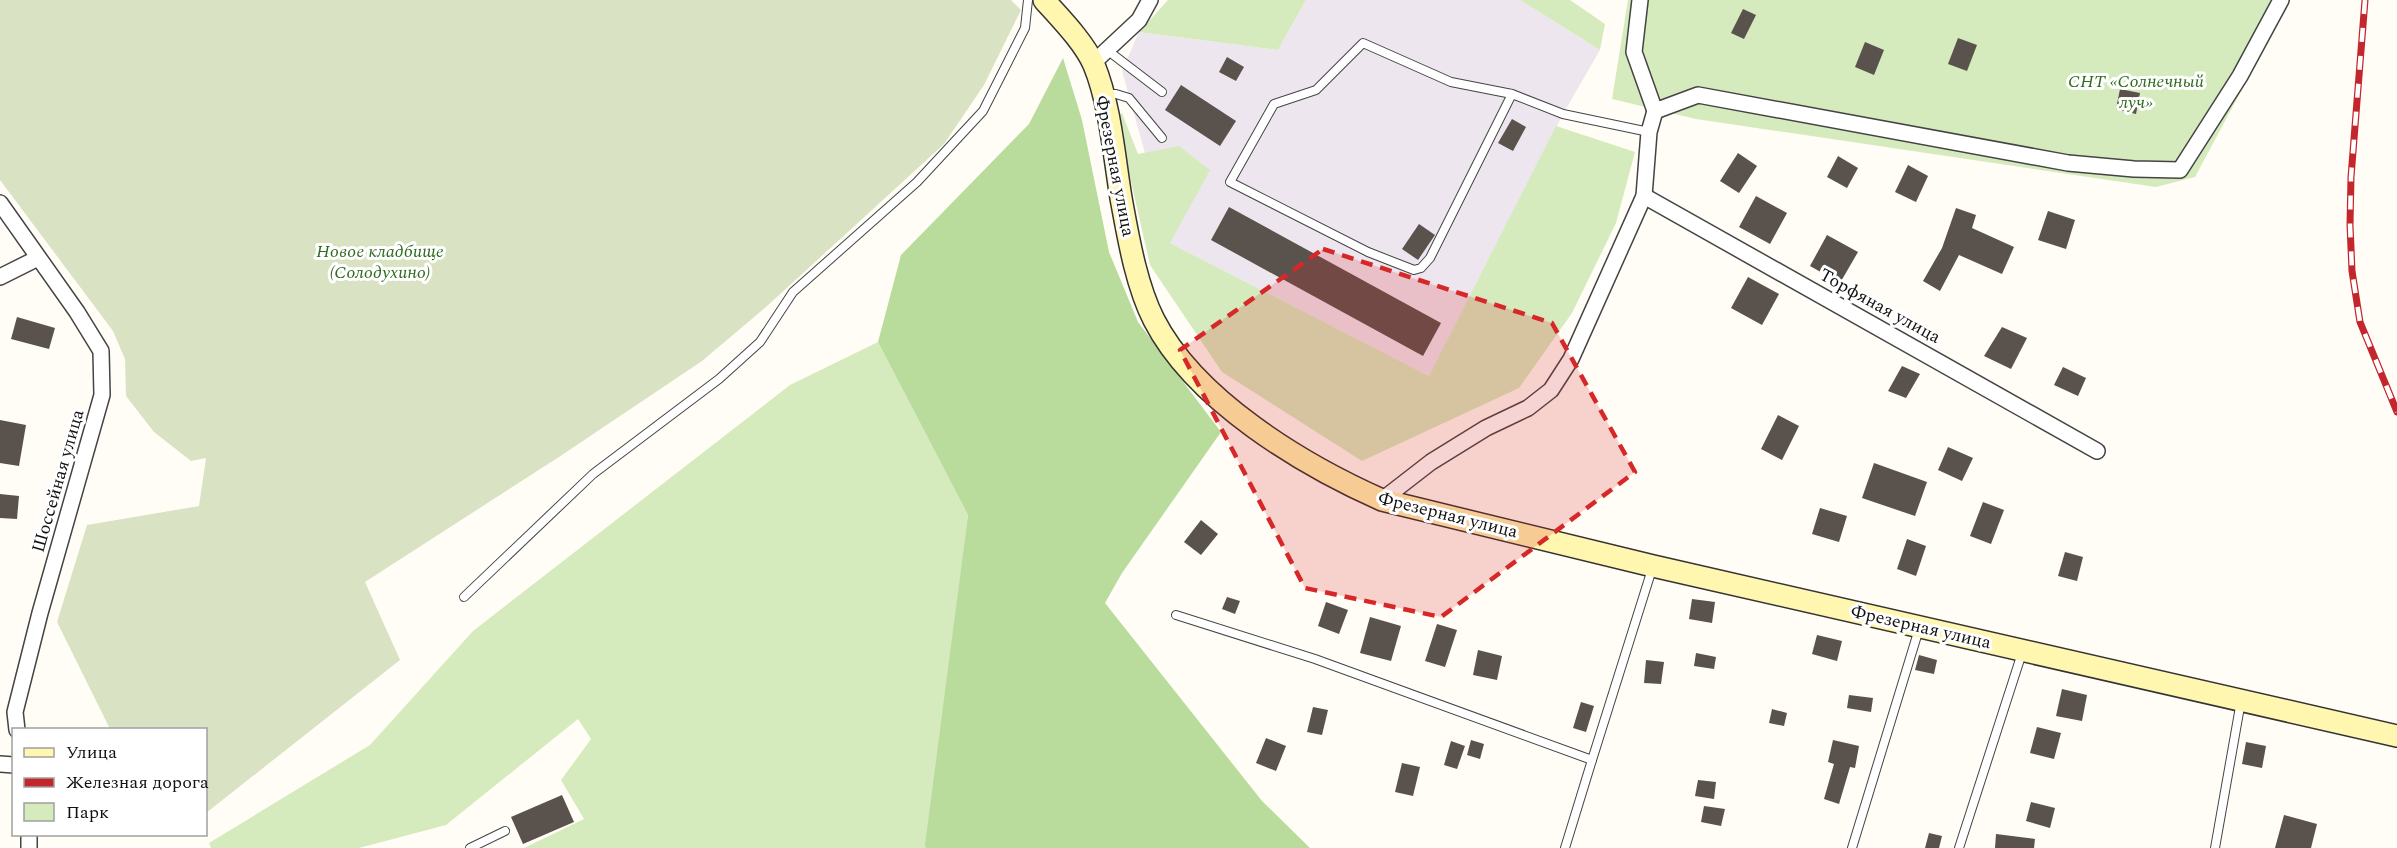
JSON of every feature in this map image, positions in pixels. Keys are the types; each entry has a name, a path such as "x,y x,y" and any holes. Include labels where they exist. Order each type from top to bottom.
{"street":[{"name":"Фрезерная улица","path":"1044,0 1068,27 1100,56 1102,94 1136,268 1154,320 1183,363 1227,406 1275,442 1344,483 1382,500 1653,566 2397,736"},
{"path":"1100,56 1139,20 1150,0"},
{"path":"1382,500 1431,462 1486,428 1528,408 1551,390 1571,359 1644,196 1649,132 1655,111 1634,52 1640,0"},
{"path":"1655,111 1698,94 2068,163 2134,169 2181,170 2240,76 2281,0"},
{"name":"Торфяная улица","path":"1644,196 2097,451"},
{"name":"Шоссейная улица","path":"0,203 101,351 102,395 40,613 15,712 17,728"},
{"path":"0,277 38,258"}],"lane":[{"path":"464,597 593,474 718,379 760,342 793,292 917,182 982,111 1024,28 1028,0"},
{"path":"1512,94 1430,258 1421,268 1414,270 1368,252 1230,183 1274,104 1316,90 1363,43 1451,82 1512,94 1563,114 1649,132"},
{"path":"1100,56 1162,92"},
{"path":"1102,94 1116,94 1129,98 1162,138"},
{"path":"1565,848 1653,566"},
{"path":"1176,615 1315,659 1592,759"},
{"path":"1852,848 1920,627"},
{"path":"1959,848 2024,650"},
{"path":"2215,848 2241,700"},
{"path":"470,848 505,831"}],"highlighted area":[{"path":"1323,249 1552,323 1635,472 1441,617 1305,588 1180,350"}],"shaded area":[{"path":"1306,0 1520,0 1600,50 1563,114 1429,376 1170,243 1122,71 1139,32 1278,50"}],"green space":[{"name":"Новое кладбище (Солодухино)","path":"0,0 1011,0 1021,10 984,85 944,144 766,307 702,361 562,455 365,582 400,660 207,812 207,728 110,728 57,622 87,525 199,506 206,458 191,461 154,432 126,396 125,359 113,331 0,180"},
{"path":"1168,0 1306,0 1278,50 1139,32"},
{"path":"1520,0 1570,0 1605,24 1600,50"},
{"name":"СНТ «Солнечный луч»","path":"1628,0 2290,0 2195,177 2156,187 1696,119 1612,99"},
{"path":"1063,58 1082,120 1109,252 1138,322 1221,432 1122,573 1105,603 1262,801 1310,848 926,848 925,845 968,515 878,342 901,255 1029,124"},
{"path":"1122,113 1138,154 1179,146 1210,170 1170,243 1429,376 1556,126 1635,152 1616,223 1572,313 1519,388 1362,461 1222,372 1150,265 1116,115"},
{"path":"878,342 968,515 926,848 524,848 584,819 561,780 591,739 578,719 446,825 359,848 211,848 209,843 370,745 473,631 790,385"}],"building":[{"path":"1743,9 1756,15 1744,39 1731,33"},
{"path":"1958,38 1977,45 1967,71 1948,64"},
{"path":"1865,42 1884,50 1874,75 1855,67"},
{"path":"1227,57 1244,67 1236,81 1219,72"},
{"path":"1181,85 1236,121 1220,146 1165,110"},
{"path":"2120,89 2140,93 2136,114 2116,109"},
{"path":"1512,119 1526,127 1513,151 1498,143"},
{"path":"1738,153 1757,166 1739,193 1720,181"},
{"path":"1838,156 1858,168 1847,188 1827,177"},
{"path":"1908,165 1928,176 1916,202 1895,192"},
{"path":"1756,196 1787,213 1770,244 1739,227"},
{"path":"1229,207 1441,323 1423,356 1211,240"},
{"path":"1956,208 1976,215 1972,228 2014,247 2002,274 1959,255 1940,291 1923,281 1942,248"},
{"path":"2048,211 2075,220 2066,249 2038,240"},
{"path":"1419,224 1435,235 1418,260 1402,249"},
{"path":"1827,235 1858,252 1840,283 1810,266"},
{"path":"1748,277 1779,294 1762,325 1731,308"},
{"path":"17,317 55,328 49,349 11,339"},
{"path":"2002,327 2027,338 2011,369 1984,356"},
{"path":"1902,366 1920,374 1906,398 1888,391"},
{"path":"2063,367 2086,378 2078,396 2054,385"},
{"path":"1778,415 1799,426 1782,460 1761,449"},
{"path":"0,420 26,425 19,466 0,463"},
{"path":"1948,447 1973,458 1962,481 1938,470"},
{"path":"1874,463 1927,482 1915,516 1862,498"},
{"path":"0,494 19,496 17,519 0,518"},
{"path":"1983,502 2004,510 1991,544 1970,536"},
{"path":"1820,508 1847,516 1839,542 1812,534"},
{"path":"1201,520 1218,534 1201,555 1184,542"},
{"path":"1907,539 1926,546 1916,576 1897,569"},
{"path":"2065,552 2083,557 2077,581 2058,576"},
{"path":"1227,597 1240,601 1235,614 1222,609"},
{"path":"1692,599 1715,602 1712,623 1689,619"},
{"path":"1326,602 1348,610 1339,634 1318,626"},
{"path":"1370,617 1401,626 1391,661 1360,653"},
{"path":"1437,624 1457,630 1445,667 1425,661"},
{"path":"1817,635 1842,641 1837,661 1812,654"},
{"path":"1478,650 1502,656 1497,680 1473,675"},
{"path":"1696,653 1716,657 1714,669 1694,666"},
{"path":"1919,655 1937,660 1934,674 1915,670"},
{"path":"1646,660 1664,662 1661,684 1644,683"},
{"path":"2062,689 2087,695 2082,721 2056,716"},
{"path":"1849,695 1873,698 1871,712 1847,708"},
{"path":"1581,702 1594,706 1586,732 1573,728"},
{"path":"1313,707 1328,710 1322,735 1307,732"},
{"path":"1772,709 1787,713 1784,726 1769,723"},
{"path":"2037,727 2061,733 2054,759 2030,753"},
{"path":"1266,738 1286,746 1276,771 1256,763"},
{"path":"1471,740 1484,744 1480,759 1467,755"},
{"path":"1833,740 1859,746 1855,768 1850,767 1839,804 1824,799 1834,764 1828,762"},
{"path":"1451,741 1465,746 1457,769 1444,765"},
{"path":"2246,742 2266,746 2262,768 2242,764"},
{"path":"1402,763 1420,767 1413,796 1395,792"},
{"path":"1698,780 1716,782 1714,799 1695,796"},
{"path":"562,795 574,822 523,844 511,817"},
{"path":"2031,802 2055,808 2050,828 2026,821"},
{"path":"1704,806 1725,809 1721,826 1701,822"},
{"path":"2284,815 2317,824 2311,848 2275,848"},
{"path":"1929,833 1942,836 1939,848 1925,848"},
{"path":"1996,834 2035,839 2034,848 1995,848"}],"railway":[{"path":"2365,0 2351,177 2352,271 2360,322 2397,412"}]}
